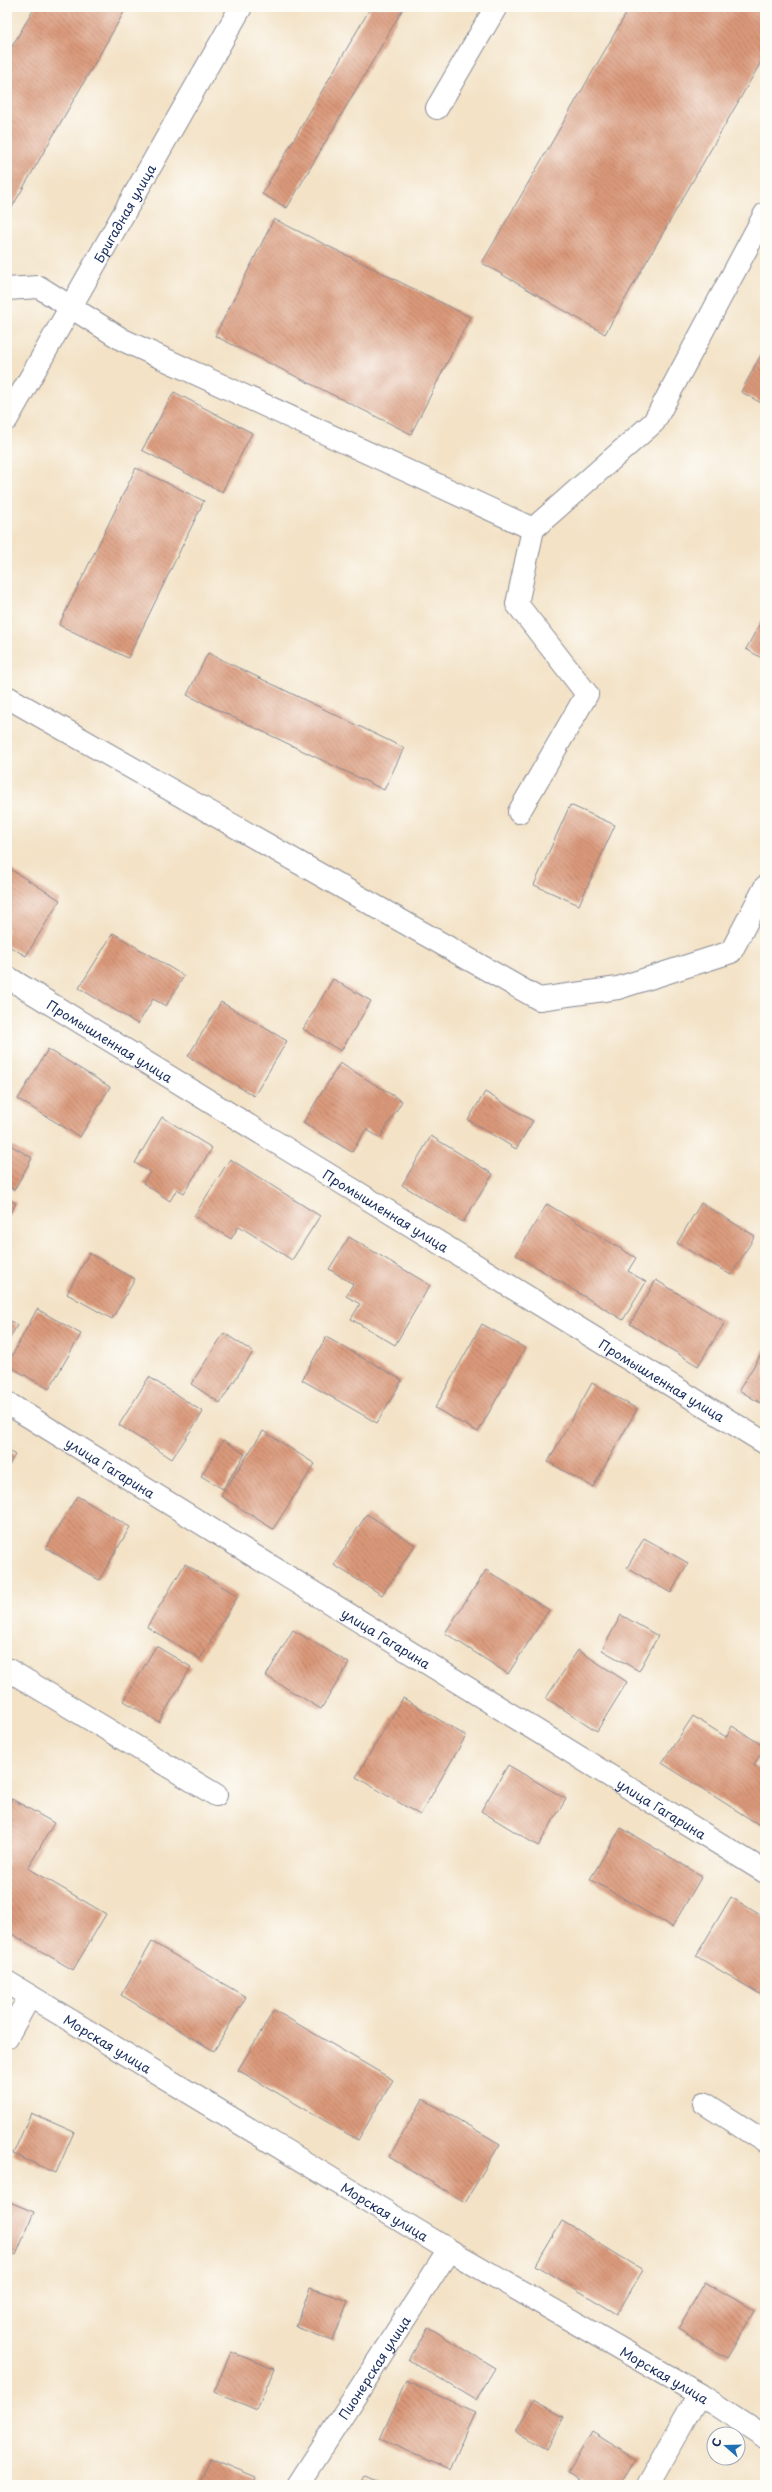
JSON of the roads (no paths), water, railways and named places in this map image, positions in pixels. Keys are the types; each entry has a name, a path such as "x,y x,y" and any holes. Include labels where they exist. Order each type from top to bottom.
{"street":[{"name":"Бригадная улица","path":"7,419 241,7"},
{"path":"437,108 496,7"},
{"path":"519,812 587,694 517,604 533,529 654,422 765,214"},
{"path":"7,289 39,287 123,340 533,529"},
{"path":"7,697 539,999 618,988 731,952 765,887"},
{"name":"Промышленная улица","path":"7,977 765,1442"},
{"name":"улица Гагарина","path":"7,1403 765,1872"},
{"path":"7,1669 216,1794"},
{"name":"Морская улица","path":"7,1982 449,2250 699,2394 765,2437"},
{"path":"7,2037 30,1996"},
{"path":"704,2103 765,2142"},
{"name":"Пионерская улица","path":"298,2485 449,2250"},
{"path":"648,2485 699,2394"}]}
